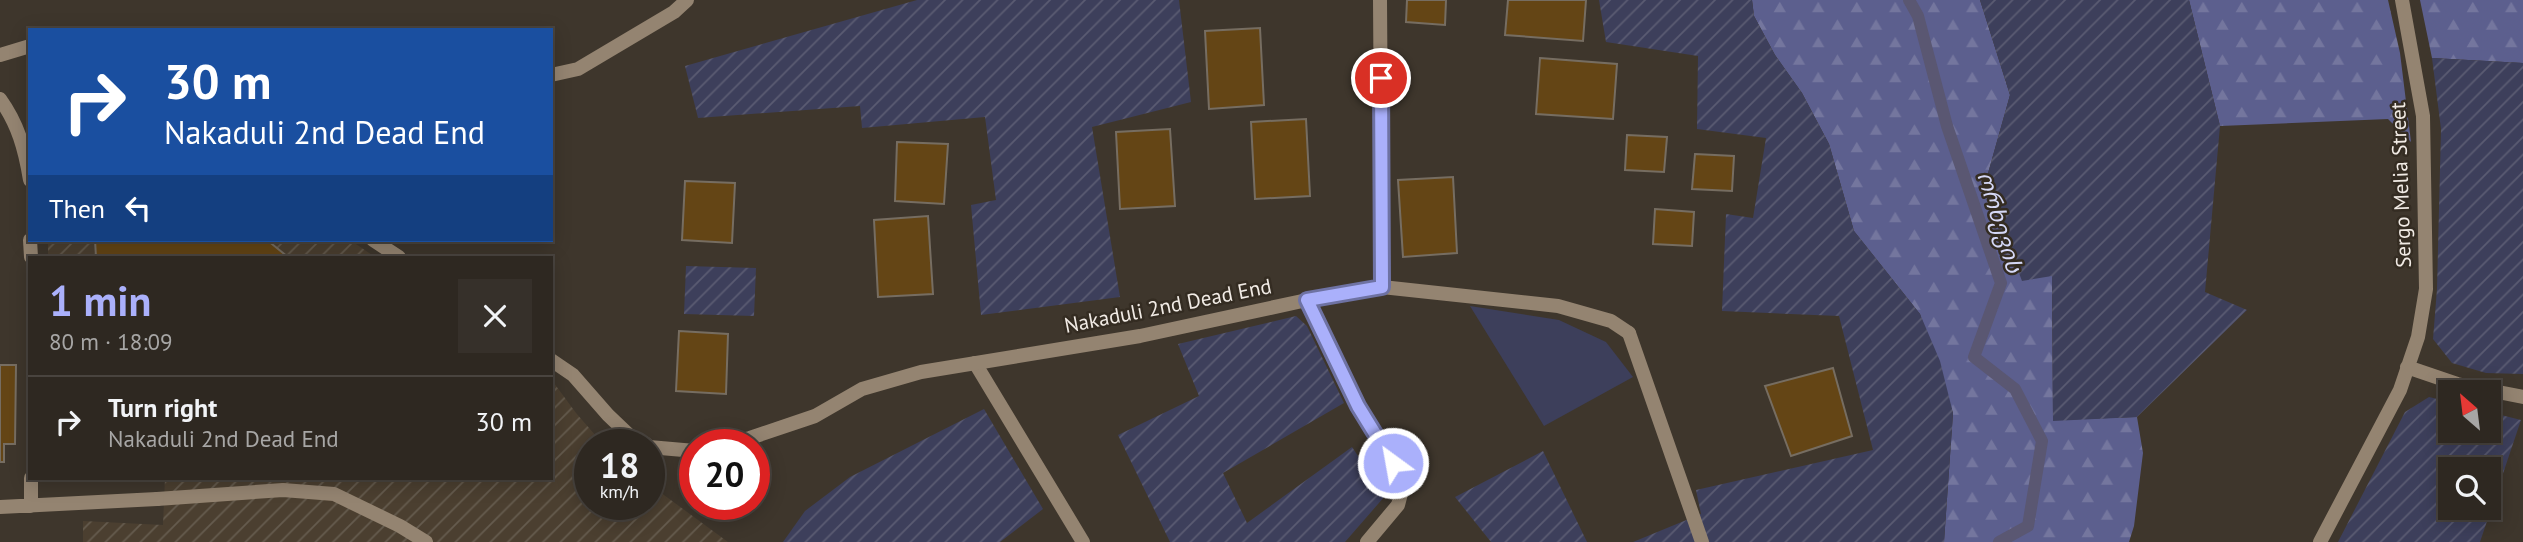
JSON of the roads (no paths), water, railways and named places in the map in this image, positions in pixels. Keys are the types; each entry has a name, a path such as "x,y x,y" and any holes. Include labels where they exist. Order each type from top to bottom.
{"street":[{"path":"553,75 578,69 674,12 687,0"},
{"path":"1380,0 1382,287"},
{"name":"Sergo Melia Street","path":"2320,542 2400,390 2418,337 2426,289 2423,116 2402,0"},
{"path":"0,55 28,47"},
{"path":"0,99 13,117 24,147 28,169"},
{"path":"376,242 397,256"},
{"name":"Nakaduli 2nd Dead End","path":"770,431 815,416 862,389 921,372 1140,336 1307,300 1382,287 1558,306 1611,321 1629,333 1702,542"},
{"path":"1307,300 1358,406 1404,482 1398,505 1367,542"},
{"path":"553,361 573,374 623,429"},
{"path":"975,363 1083,542"},
{"path":"2407,368 2457,384 2523,397"},
{"path":"31,480 32,506"},
{"path":"0,507 283,490 334,494 401,526 426,542"}],"waterway":[{"name":"ორხევის","path":"1909,0 1918,16 1947,126 2001,283 1974,357 2015,389 2042,441 2028,526 1999,542"}]}
